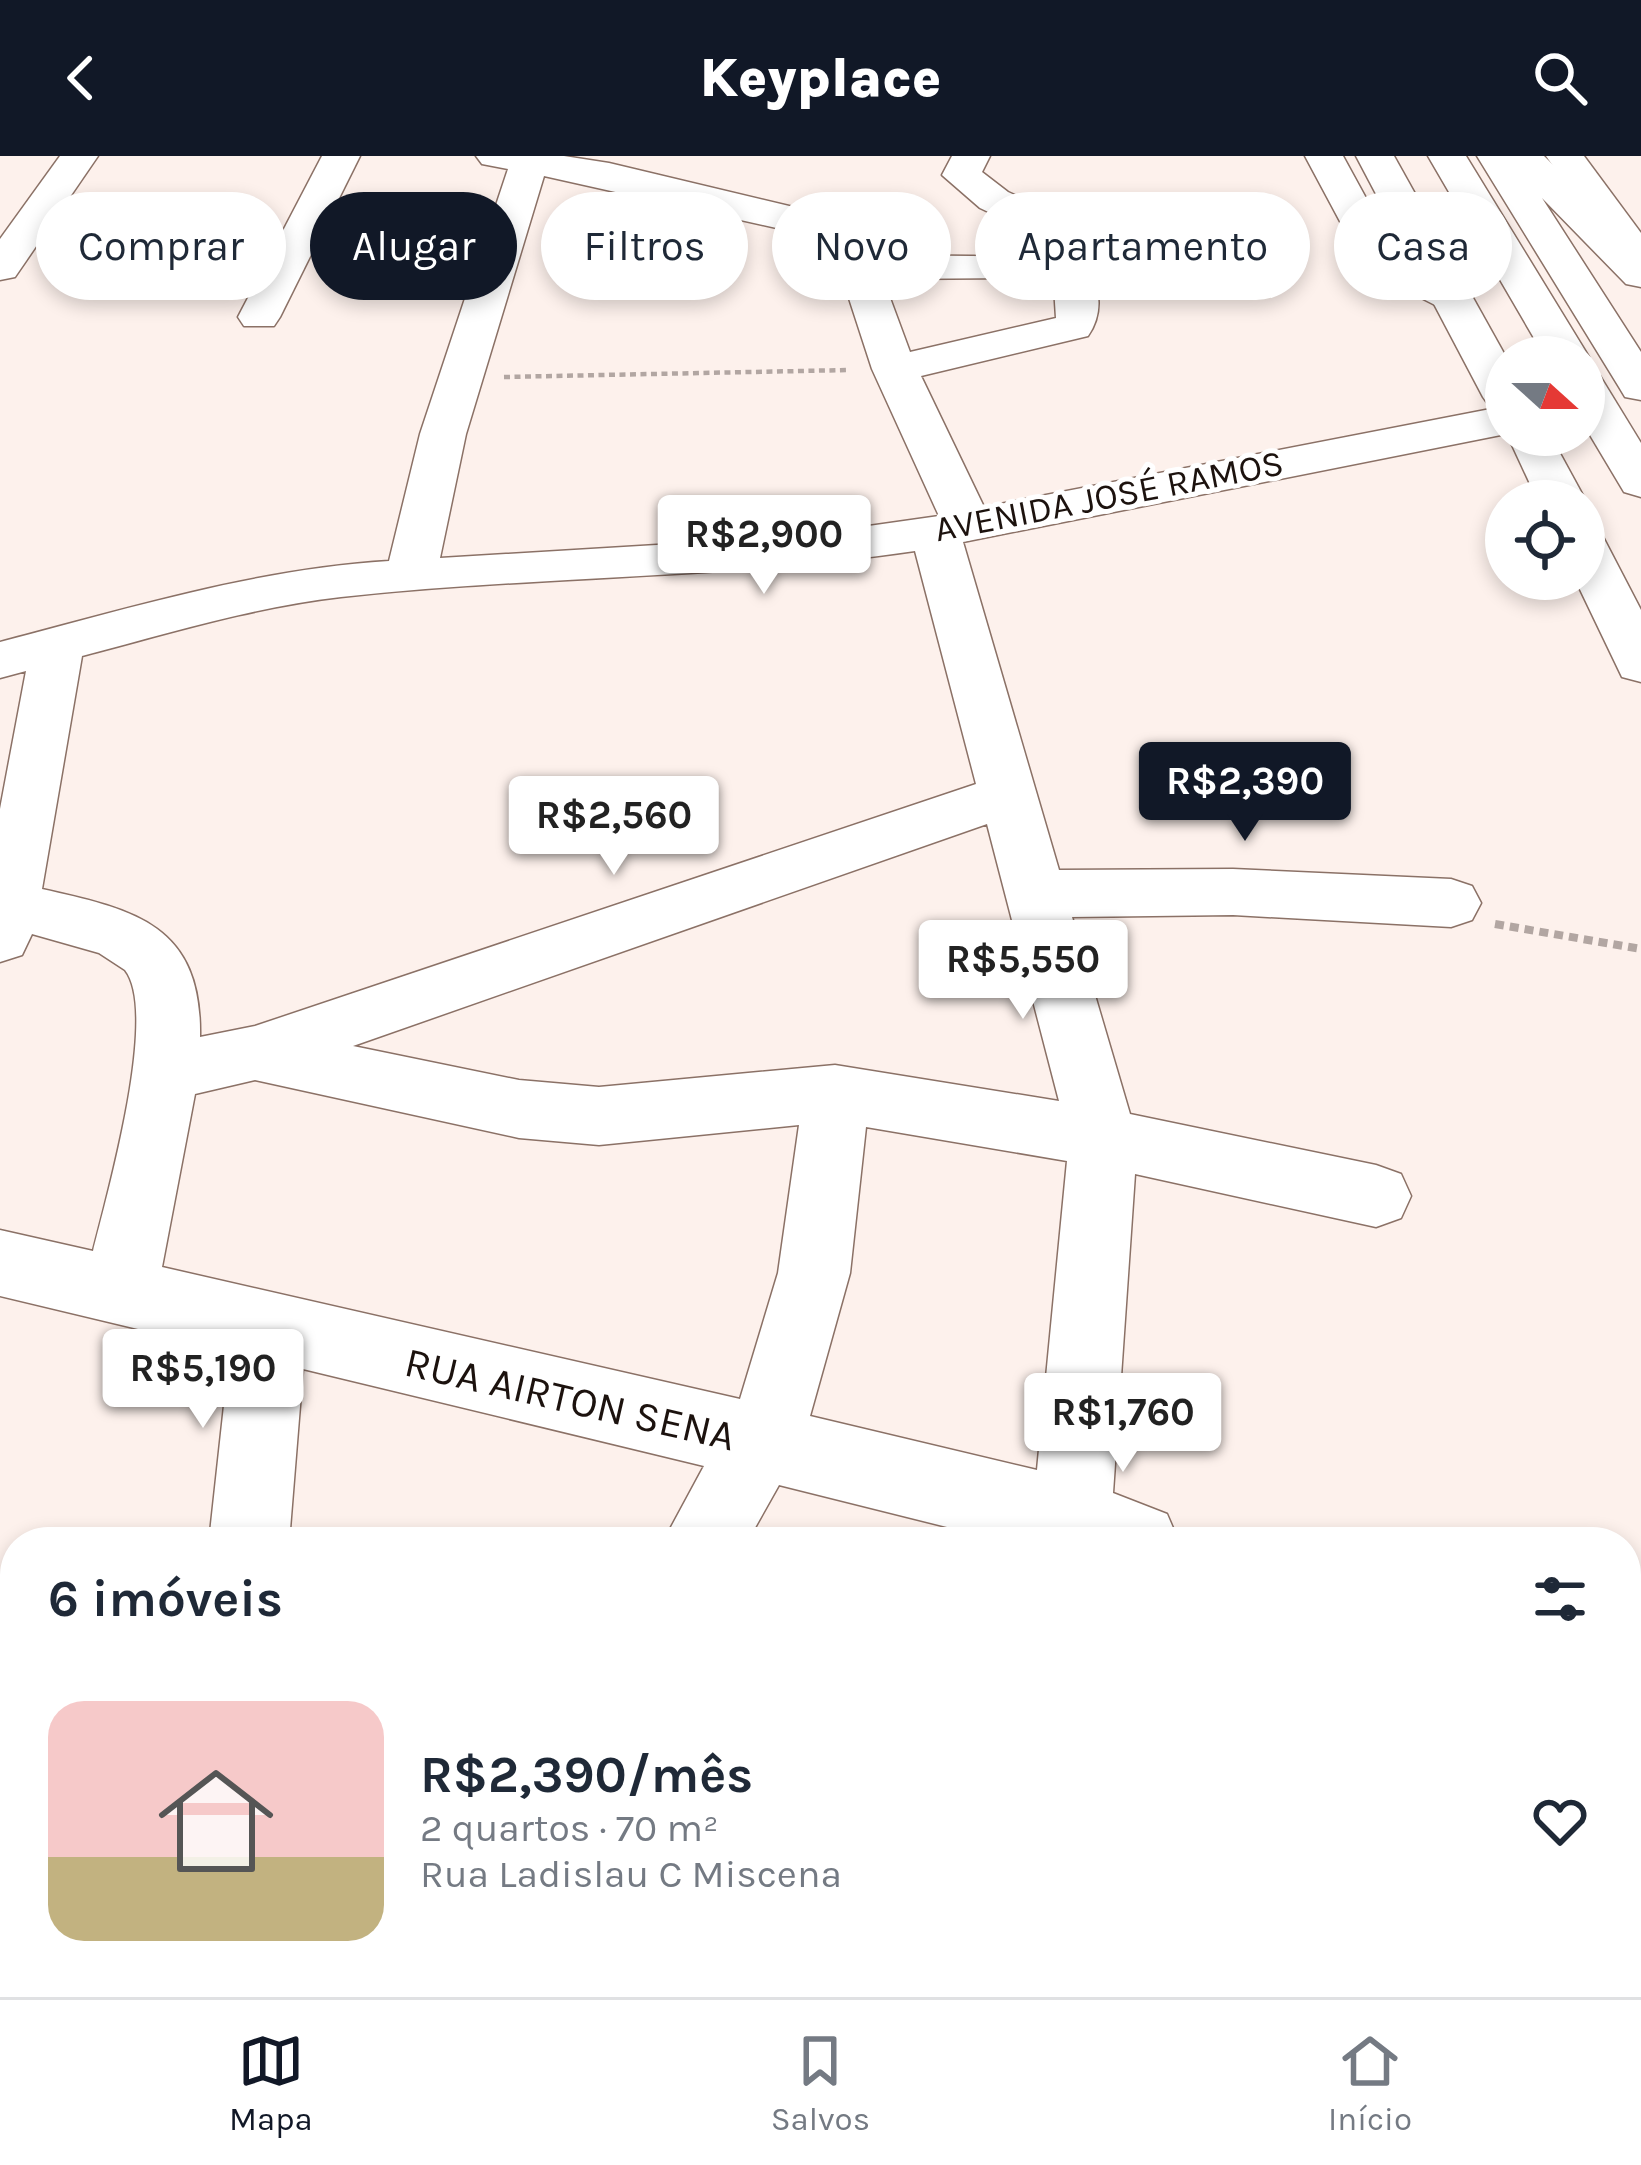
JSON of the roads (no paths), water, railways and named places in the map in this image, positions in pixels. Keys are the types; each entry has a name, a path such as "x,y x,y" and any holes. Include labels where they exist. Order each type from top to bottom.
{"main road":[{"path":"0,268 79,156"},
{"path":"259,317 341,156"},
{"path":"971,156 962,175 985,192"},
{"path":"1324,156 1343,192"},
{"path":"1375,156 1395,192"},
{"path":"1447,156 1554,336"},
{"path":"1496,156 1639,384"},
{"path":"1522,156 1641,275"},
{"path":"1565,156 1641,261"},
{"path":"411,574 518,157 772,227"},
{"path":"871,300 951,528 1004,796 1038,894 1103,1138 1093,1527"},
{"path":"894,369 1073,327 1078,317 1076,300"},
{"path":"1454,300 1485,358"},
{"path":"1605,421 1641,482"},
{"name":"AVENIDA JOSÉ RAMOS","path":"0,660 210,605 339,581 790,553 951,528 1485,424"},
{"path":"1605,589 1641,664"},
{"path":"58,643 4,921 118,936 146,949 163,976 169,1004 162,1073 120,1294"},
{"path":"162,1073 256,1053 1004,796"},
{"path":"1038,894 1233,892 1450,903"},
{"path":"256,1053 519,1109 599,1116 835,1093 1103,1138 1376,1196"},
{"path":"711,1527 759,1443 787,1375 828,1203 835,1093"},
{"name":"RUA AIRTON SENA","path":"0,1263 759,1443 1067,1527"},
{"path":"250,1527 268,1330"}]}
